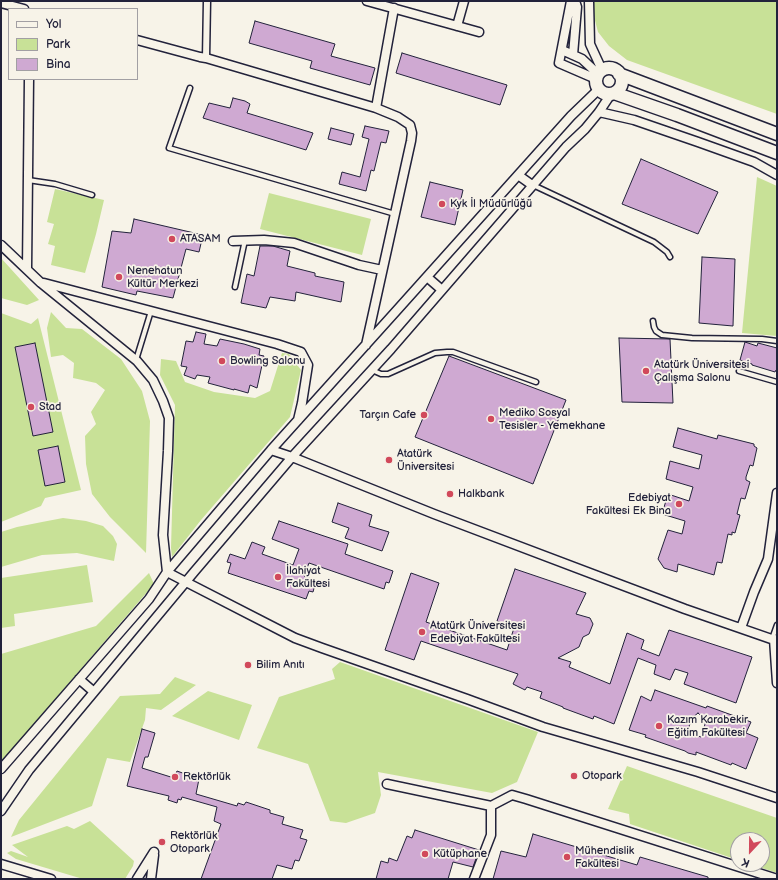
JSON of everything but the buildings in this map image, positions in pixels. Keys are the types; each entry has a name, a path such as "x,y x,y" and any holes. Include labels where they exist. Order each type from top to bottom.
{"main road":[{"path":"612,93 620,88 622,78 616,70 607,68 599,78 604,93 612,93 677,114 777,153"},
{"path":"619,74 777,134"}],"street":[{"path":"206,58 207,1"},
{"path":"368,1 479,32"},
{"path":"457,26 464,1"},
{"path":"571,1 559,63 599,78"},
{"path":"573,55 577,7 575,1"},
{"path":"588,1 590,44 599,78"},
{"path":"1,3 20,8"},
{"path":"376,108 394,8"},
{"path":"138,40 206,58 376,108 398,117 410,125 412,132 366,346"},
{"path":"562,50 582,59 599,78"},
{"path":"1,769 149,599 167,572 271,450 571,116 599,78"},
{"path":"27,269 28,80"},
{"path":"1,811 29,770 186,582 292,458 372,370 566,146 585,129 612,93"},
{"path":"599,112 634,120 698,142 754,162 777,175"},
{"path":"518,175 532,185"},
{"path":"233,241 264,240 294,243 382,270"},
{"path":"1,245 42,283 136,360 153,380 169,418 163,535 167,572"},
{"path":"427,277 442,290"},
{"path":"42,283 277,344 301,352 308,365 298,421"},
{"path":"271,450 685,609 774,640 777,683"},
{"path":"741,628 768,559 776,511 777,493"},
{"path":"167,572 295,638 543,727 698,772 777,798"},
{"path":"78,679 94,692"},
{"path":"387,784 491,806 512,795 777,879"},
{"path":"474,879 492,835 491,806"},
{"path":"137,879 154,852 151,879"},
{"path":"1,864 51,879"}],"lane":[{"path":"190,88 169,148 395,214"},
{"path":"28,180 55,184 92,196"},
{"path":"532,185 654,242 667,252 670,257"},
{"path":"235,287 245,240"},
{"path":"136,360 151,311"},
{"path":"653,321 656,331 662,335 700,338 762,339 777,341"},
{"path":"372,370 381,374 388,374 435,353 453,352 536,382"},
{"path":"739,371 777,382"},
{"path":"774,640 777,624"}],"green space":[{"path":"593,1 777,1 777,114 627,60 609,46 598,32 593,13"},
{"path":"757,177 777,186 777,336 742,333"},
{"path":"55,189 104,200 85,273 51,265 55,246 48,244 54,224 47,222"},
{"path":"269,193 371,219 362,255 260,229"},
{"path":"1,258 39,300 27,305 1,298"},
{"path":"51,312 66,328 82,329 121,359 142,391 150,421 146,553 110,517 92,494 86,464 85,436 96,424 91,412 105,390 96,383 73,378 74,363 63,355 51,357 47,328"},
{"name":"Stad","path":"1,313 31,324 38,318 81,490 45,498 41,506 1,522"},
{"path":"282,353 289,354 301,370 290,417 201,520 172,557 175,405 160,375 161,359 176,361 185,382 214,392 255,398 270,391"},
{"path":"63,518 86,521 103,526 113,536 117,544 114,561 77,553 42,555 1,567 1,532 17,527"},
{"path":"87,565 93,602 14,614 15,626 1,628 1,578"},
{"path":"149,573 154,584 1,762 1,654 96,626"},
{"path":"340,662 538,732 517,782 492,793 378,772 381,795 375,813 346,823 330,821 308,764 257,748 279,697 335,679 332,669"},
{"path":"175,677 196,685 161,710 146,708 145,720 130,762 107,758 92,806 11,837 19,820 120,696 160,694"},
{"path":"208,691 252,705 239,740 172,716"},
{"path":"627,766 777,818 777,873 770,871 770,832 730,832 730,857 630,824 629,814 608,809"},
{"path":"90,821 134,861 133,866 125,879 83,879 16,859 7,853 11,851 28,857 12,845 67,826 74,829"}],"place":[{"name":"Kyk İl Müdürlüğü","path":"442,204"},
{"name":"ATASAM","path":"172,239"},
{"name":"Nenehatun Kültür Merkezi","path":"119,277"},
{"name":"Bowling Salonu","path":"222,361"},
{"name":"Atatürk Üniversitesi Çalışma Salonu","path":"646,371"},
{"name":"Stad","path":"31,407"},
{"name":"Tarçın Cafe","path":"424,415"},
{"name":"Mediko Sosyal Tesisler - Yemekhane","path":"491,419"},
{"name":"Atatürk Üniversitesi","path":"389,460"},
{"name":"Halkbank","path":"450,494"},
{"name":"Edebiyat Fakültesi Ek Bina","path":"679,504"},
{"name":"İlahiyat Fakültesi","path":"278,577"},
{"name":"Atatürk Üniversitesi Edebiyat Fakültesi","path":"422,632"},
{"name":"Bilim Anıtı","path":"248,665"},
{"name":"Kazım Karabekir Eğitim Fakültesi","path":"659,726"},
{"name":"Otopark","path":"574,776"},
{"name":"Rektörlük","path":"175,777"},
{"name":"Rektörlük Otopark","path":"162,842"},
{"name":"Kütüphane","path":"425,854"},
{"name":"Mühendislik Fakültesi","path":"567,857"}]}
